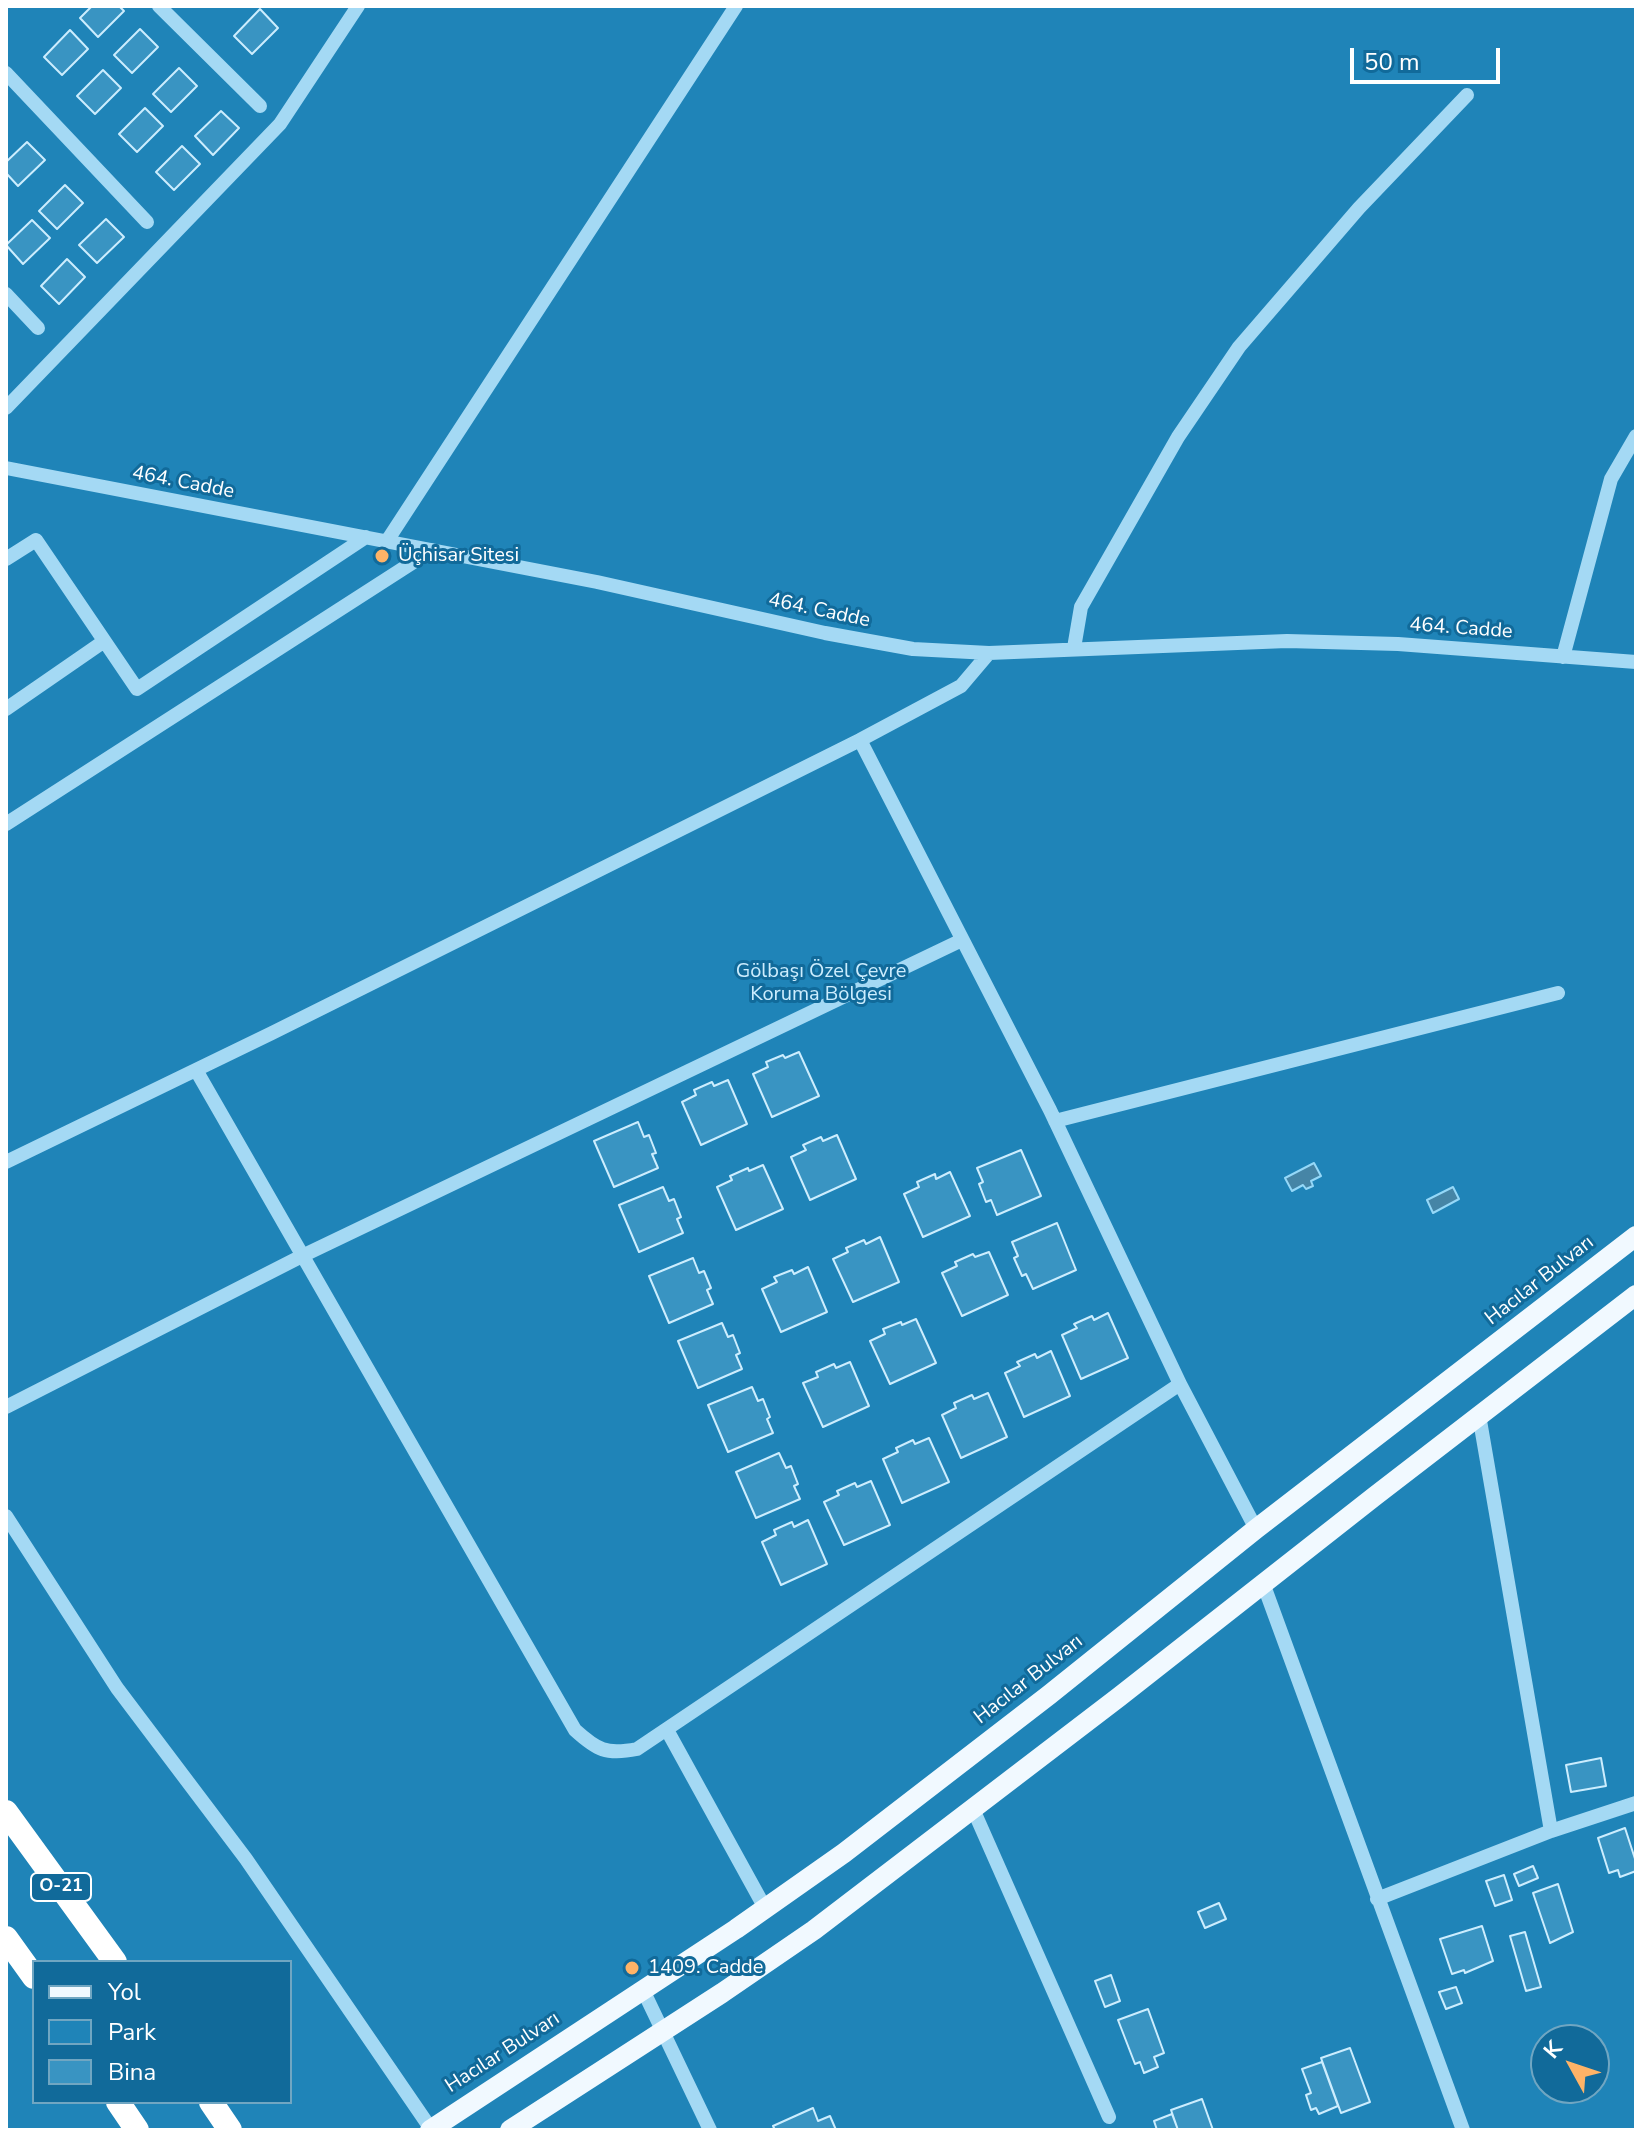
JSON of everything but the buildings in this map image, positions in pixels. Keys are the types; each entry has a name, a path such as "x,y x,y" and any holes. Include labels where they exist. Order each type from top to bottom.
{"highway":[{"name":"O-21","path":"6,1812 114,1960"},
{"path":"6,1938 32,1974"},
{"path":"119,2104 137,2130"},
{"path":"212,2104 230,2130"}],"main road":[{"name":"Hacılar Bulvarı","path":"430,2130 844,1853 1636,1236"},
{"path":"510,2130 814,1930 1636,1295"}],"street":[{"path":"159,6 260,106"},
{"path":"6,408 280,124 358,6"},
{"path":"387,541 736,6"},
{"path":"6,73 147,222"},
{"path":"1074,648 1081,607 1178,437 1239,347 1359,208 1467,95"},
{"path":"6,294 38,328"},
{"path":"1563,657 1611,479 1636,436"},
{"name":"464. Cadde","path":"6,468 597,582 875,643 944,652 989,653 1287,641 1398,644 1636,662"},
{"path":"6,559 36,540 137,689 366,537"},
{"path":"6,824 432,550"},
{"path":"6,709 103,642"},
{"path":"6,1162 860,740 961,686 989,653"},
{"path":"860,740 1055,1121 1180,1384 1256,1529"},
{"path":"6,1407 302,1256 962,940"},
{"path":"1055,1121 1558,993"},
{"path":"196,1070 575,1730 595,1748 617,1753 637,1749 1180,1384"},
{"path":"1479,1415 1551,1831"},
{"path":"6,1516 117,1688 246,1859 430,2130"},
{"path":"1263,1583 1463,2130"},
{"path":"667,1730 765,1908"},
{"path":"1377,1899 1551,1831 1636,1803"},
{"path":"973,1809 1109,2117"},
{"path":"643,1990 710,2130"}],"green space":[{"name":"Gölbaşı Özel Çevre Koruma Bölgesi","path":"6,6 1636,6 1636,2130 6,2130"}],"shaded area":[{"path":"1314,1163 1321,1176 1311,1181 1313,1186 1306,1189 1303,1185 1292,1191 1285,1178"},
{"path":"1453,1187 1459,1199 1433,1213 1427,1200"}],"place":[{"name":"Üçhisar Sitesi","path":"382,556"},
{"name":"1409. Cadde","path":"632,1968"}]}
